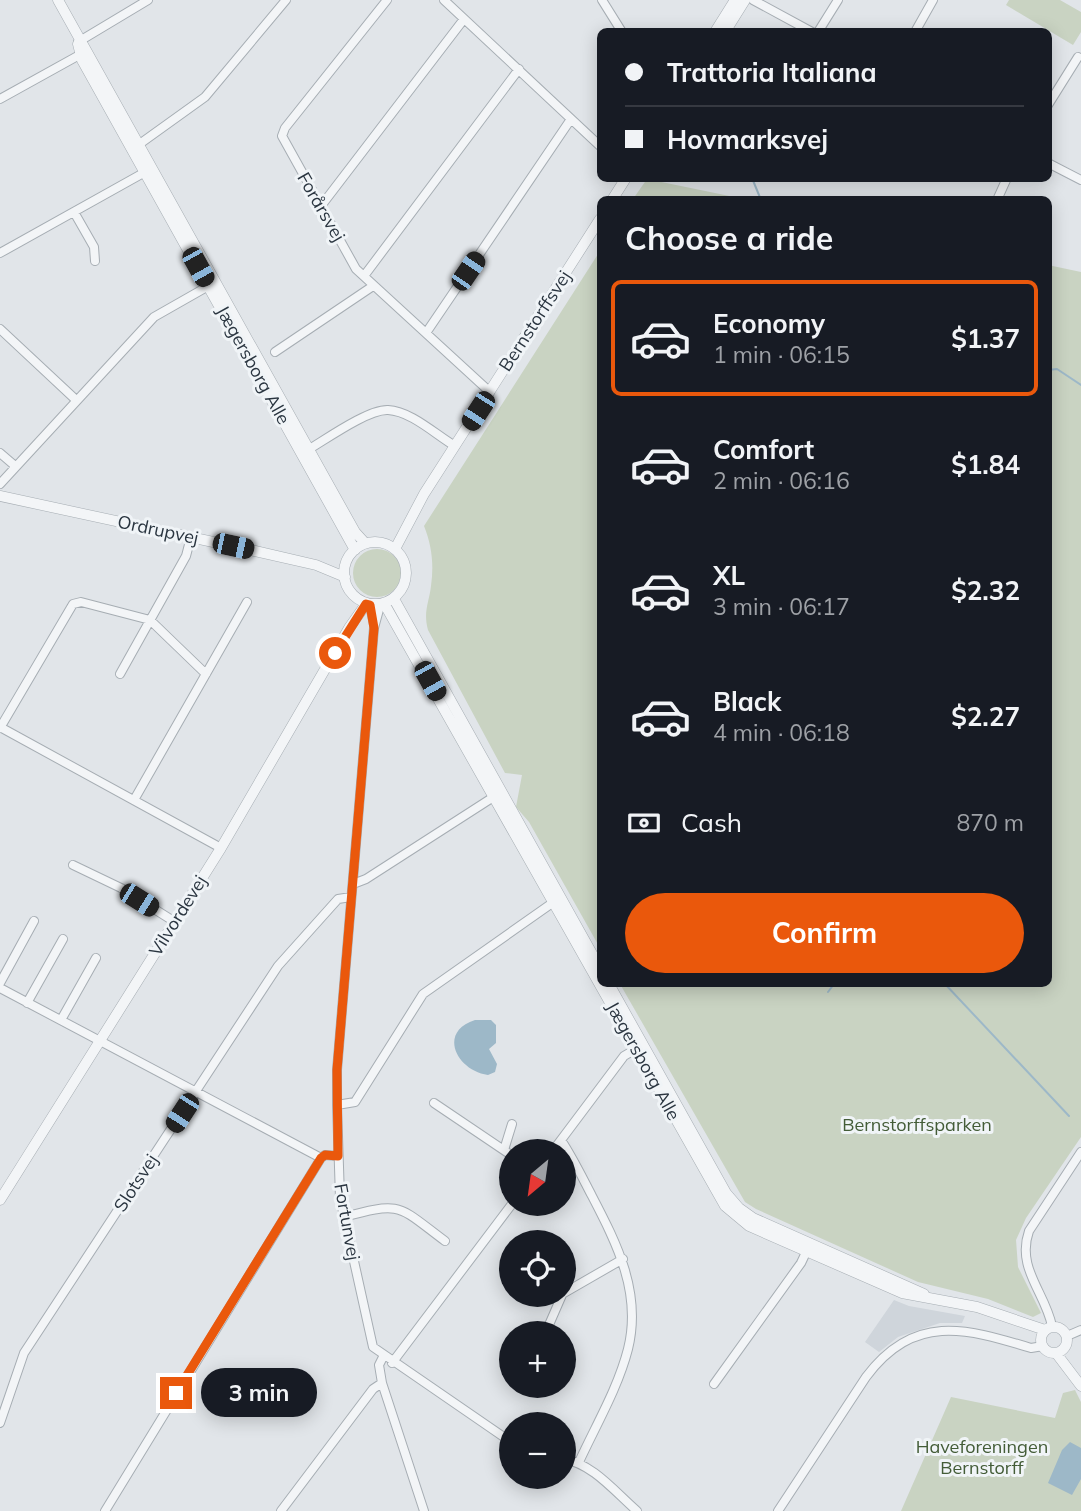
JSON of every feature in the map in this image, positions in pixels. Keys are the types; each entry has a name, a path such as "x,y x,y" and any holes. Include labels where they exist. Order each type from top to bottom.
{"street":[{"name":"Jægersborg Alle","path":"58,0 83,52 306,451 355,532 365,543"},
{"path":"78,38 148,0"},
{"path":"136,147 205,97 286,0"},
{"name":"Forårsvej","path":"387,0 285,128 284,142 363,276 490,392"},
{"path":"444,0 597,143"},
{"path":"601,0 619,28"},
{"path":"718,28 735,0"},
{"path":"728,28 745,0"},
{"path":"753,0 805,28"},
{"path":"820,28 838,0"},
{"path":"917,28 933,0"},
{"path":"321,206 464,19"},
{"path":"0,99 83,52"},
{"path":"1052,99 1078,57"},
{"path":"363,276 519,69"},
{"path":"426,333 571,119"},
{"path":"1052,165 1081,180"},
{"path":"0,253 149,170"},
{"path":"74,212 94,247 95,261"},
{"name":"Bernstorffsvej","path":"391,546 597,224"},
{"path":"0,484 14,465 154,317 212,284"},
{"path":"275,352 288,348 373,286"},
{"path":"0,329 75,399"},
{"path":"306,451 375,412 388,410 403,414 455,446"},
{"name":"Jægersborg Alle","path":"306,451 355,550"},
{"path":"0,453 14,465"},
{"name":"Ordrupvej","path":"0,496 316,565 345,577"},
{"path":"120,674 186,556 191,537"},
{"path":"374,540 391,546 402,559 405,574 402,586 376,603 350,590 345,577 346,564 355,550 374,540"},
{"name":"Ordrupvej","path":"316,565 346,564"},
{"path":"206,674 150,620 81,602 73,604 0,727 221,848"},
{"path":"134,800 247,602"},
{"name":"Jægersborg Alle","path":"376,603 557,899 597,970"},
{"name":"Jægersborg Alle","path":"376,603 597,963"},
{"name":"Fortunvej","path":"376,603 351,897 337,1105 340,1198 373,1347 383,1357 379,1365 382,1383 424,1511"},
{"name":"Vilvordevej","path":"0,1200 221,848 349,628 376,603"},
{"path":"353,884 366,879 495,796"},
{"path":"74,865 121,888 175,922"},
{"name":"Slotsvej","path":"0,1423 24,1353 278,966 338,899 351,897"},
{"path":"337,1105 355,1102 423,994 557,899"},
{"path":"0,983 34,921"},
{"path":"27,1003 62,939"},
{"path":"61,1020 96,958"},
{"name":"Jægersborg Alle","path":"606,987 725,1206 749,1226 808,1247 934,1299 977,1307 1045,1335"},
{"name":"Jægersborg Alle","path":"610,987 640,1047"},
{"path":"0,988 321,1158"},
{"path":"562,1139 624,1056 640,1047"},
{"path":"434,1103 499,1147"},
{"path":"510,1139 512,1124"},
{"path":"1063,1345 1045,1335 1025,1263 1025,1241 1081,1152"},
{"path":"105,1511 321,1158 325,1155 338,1156"},
{"path":"576,1169 623,1259 630,1288 632,1321 621,1370 579,1462"},
{"path":"344,1217 393,1207 402,1210 445,1241"},
{"path":"392,1363 503,1216"},
{"path":"714,1384 808,1247"},
{"path":"576,1286 623,1259"},
{"path":"778,1511 877,1362 897,1346 920,1335 955,1329 1031,1348 1045,1335 1061,1328 1063,1345 1078,1381"},
{"path":"1063,1345 1081,1330"},
{"path":"383,1357 499,1434"},
{"path":"281,1511 373,1389 382,1383"},
{"path":"576,1461 637,1511"}],"shaded area":[{"path":"894,1300 909,1306 965,1316 962,1323 940,1323 898,1337 879,1352 865,1342"}],"green space":[{"path":"1009,0 1060,0 1081,12 1081,32 1073,45 1052,32 1052,28 1045,28 1006,5"},
{"path":"645,182 662,182 729,196 635,196"},
{"path":"597,256 597,943 529,822 516,807 522,775 505,773 428,630 426,613 432,563 424,526"},
{"name":"Bernstorffsparken","path":"1052,266 1081,272 1081,1137 1026,1218 1016,1240 1018,1267 1041,1313 1033,1317 988,1299 918,1282 745,1202 622,987 1052,987"},
{"path":"377,549 394,556 401,573 394,590 377,597 360,590 353,573 360,556"},
{"name":"Haveforeningen Bernstorff","path":"1075,1390 1081,1402 1081,1511 901,1511 951,1397 1055,1418 1063,1393"}],"water":[{"path":"475,1020 491,1020 496,1025 496,1043 489,1049 497,1064 495,1072 488,1075 477,1072 460,1059 454,1042 463,1026"},
{"path":"1070,1442 1081,1448 1081,1479 1072,1495 1048,1483 1062,1450"}],"waterway":[{"path":"754,182 759,196"},
{"path":"1052,370 1057,369 1081,385"},
{"path":"828,992 832,987"},
{"path":"948,987 1069,1116"}],"route":[{"path":"176,1393 321,1158 325,1155 338,1156 337,1070 374,628 370,605 366,604 335,653"}]}
